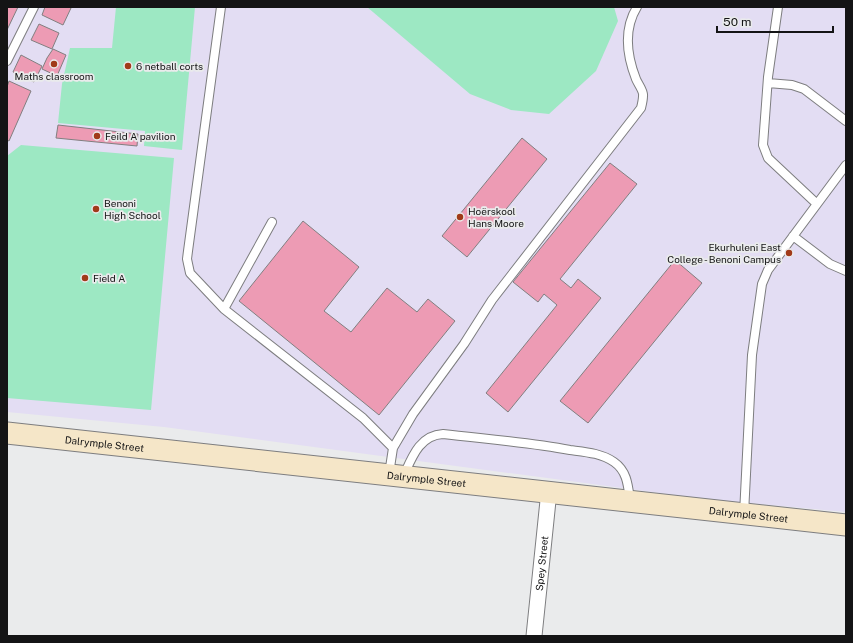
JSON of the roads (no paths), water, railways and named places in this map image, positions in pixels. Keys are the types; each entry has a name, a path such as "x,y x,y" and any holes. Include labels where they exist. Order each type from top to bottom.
{"street":[{"name":"Dalrymple Street","path":"7,433 846,525"},
{"name":"Spey Street","path":"534,636 549,492"}],"lane":[{"path":"7,61 34,7"},
{"path":"221,7 187,255 190,273 224,309 363,418 393,448"},
{"path":"396,475 393,448 413,414 464,344 492,300 641,108 644,95 632,68 627,47 634,12 637,7"},
{"path":"778,7 768,83 763,145 768,158 817,204"},
{"path":"768,83 792,85 804,89 846,121"},
{"path":"744,514 752,355 762,284 768,270 846,165"},
{"path":"224,309 272,222"},
{"path":"793,236 830,264 846,271"},
{"path":"396,475 414,451 435,434 539,444 600,455 615,463 625,475 628,482 630,501"}],"place":[{"name":"Maths classroom","path":"54,64"},
{"name":"6 netball corts","path":"128,66"},
{"name":"Feild A pavilion","path":"97,136"},
{"name":"Benoni High School","path":"96,209"},
{"name":"Hoërskool Hans Moore","path":"460,217"},
{"name":"Ekurhuleni East College - Benoni Campus","path":"789,253"},
{"name":"Field A","path":"85,278"}]}
